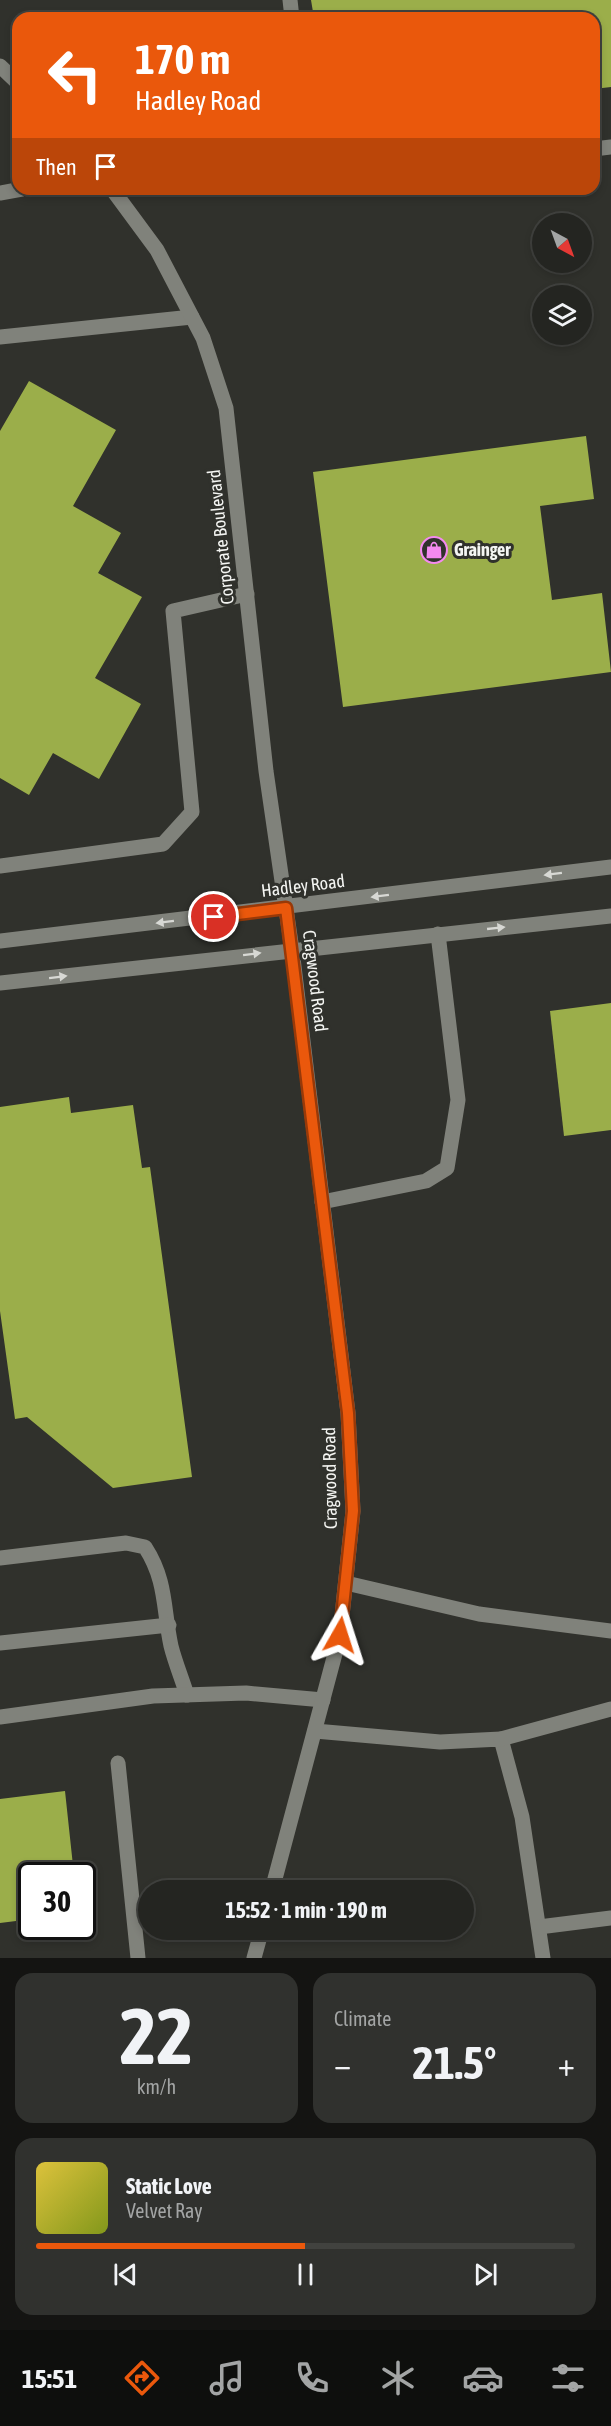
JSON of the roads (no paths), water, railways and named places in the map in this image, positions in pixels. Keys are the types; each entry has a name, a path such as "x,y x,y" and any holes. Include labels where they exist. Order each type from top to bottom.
{"street":[{"path":"0,66 12,77"},
{"name":"Corporate Boulevard","path":"116,195 157,250 203,338 226,408 266,771 286,908"},
{"path":"0,337 192,317"},
{"path":"0,866 164,844 192,812 173,611 247,594"},
{"name":"Hadley Road","path":"0,941 611,867"},
{"name":"Cragwood Road","path":"275,1880 340,1635 353,1511 348,1413 286,908"},
{"path":"0,983 611,916"},
{"path":"322,1202 426,1180 447,1168 458,1100 438,934"},
{"path":"0,1558 126,1543 146,1547 156,1563 166,1596 171,1645 187,1695"},
{"path":"346,1583 479,1614 611,1631"},
{"path":"0,1643 169,1625"},
{"path":"0,1717 153,1696 246,1693 323,1700"},
{"path":"315,1731 440,1742 501,1739 611,1709"},
{"path":"501,1739 522,1817 543,1958"},
{"path":"118,1763 138,1958"},
{"path":"539,1927 611,1918"},
{"path":"254,1958 259,1940"}],"place":[{"name":"Grainger","path":"434,550"}]}
